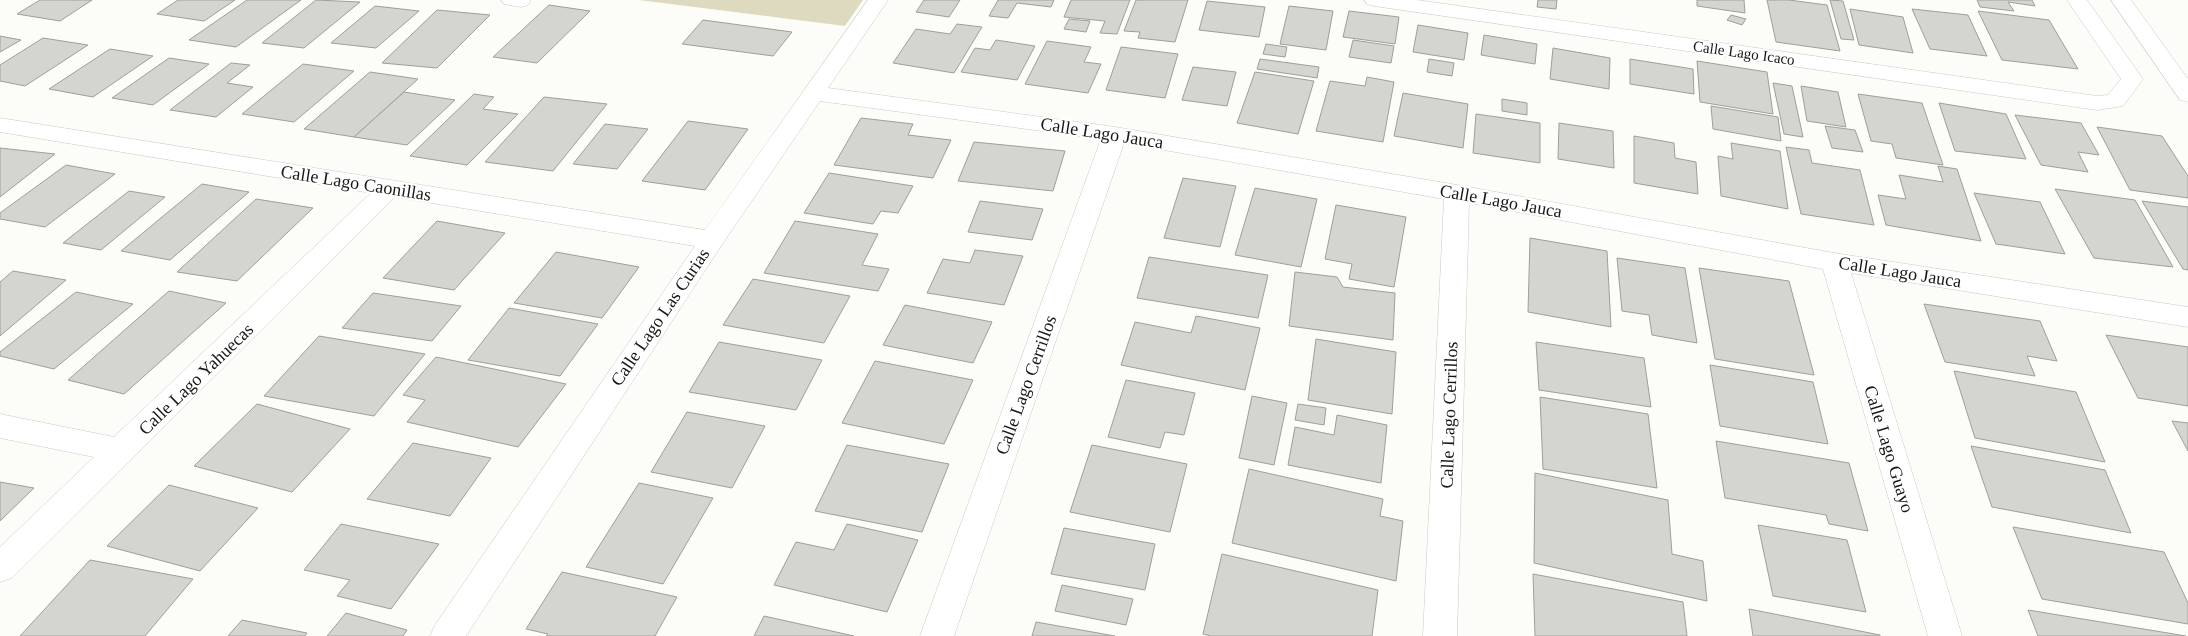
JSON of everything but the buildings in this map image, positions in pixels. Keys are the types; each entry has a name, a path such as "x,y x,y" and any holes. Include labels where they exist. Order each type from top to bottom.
{"street":[{"name":"Calle Lago Las Curias","path":"447,636 712,240 878,0"},
{"name":"Calle Lago Icaco","path":"1374,0 2097,103 2115,101 2132,79 2077,0"},
{"path":"2122,0 2188,95"},
{"name":"Calle Lago Jauca","path":"813,93 1115,134 1458,193 1834,262 2188,317"},
{"name":"Calle Lago Caonillas","path":"0,125 712,240"},
{"name":"Calle Lago Cerrillos","path":"937,636 1115,134"},
{"name":"Calle Lago Yahuecas","path":"0,568 390,188"},
{"name":"Calle Lago Cerrillos","path":"1440,636 1458,193"},
{"name":"Calle Lago Guayo","path":"1834,262 1944,636"},
{"path":"0,426 122,451"}],"shaded area":[{"path":"639,0 863,0 845,26"}]}
